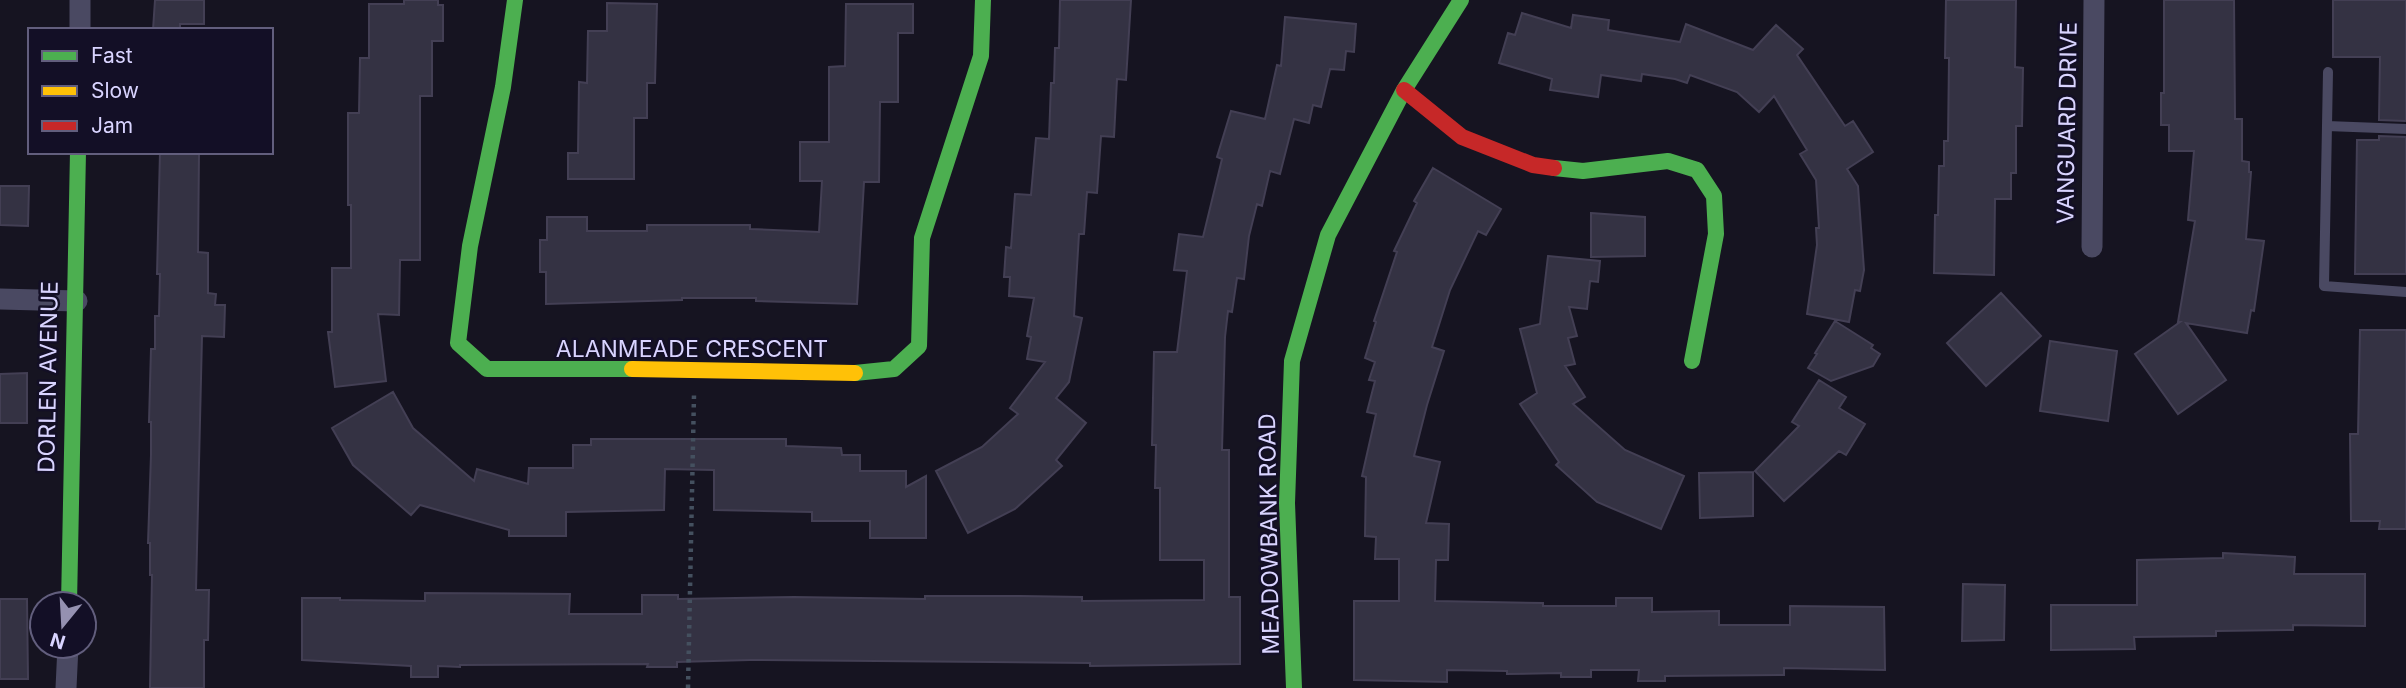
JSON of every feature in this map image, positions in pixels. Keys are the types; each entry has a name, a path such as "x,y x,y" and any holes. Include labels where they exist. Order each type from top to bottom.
{"street":[{"path":"80,0 80,28"},
{"name":"ALANMEADE CRESCENT","path":"515,0 503,87 470,246 458,343 487,369 694,369 852,373 894,369 919,346 922,238 981,55 983,0"},
{"name":"MEADOWBANK ROAD","path":"1294,688 1287,503 1292,361 1328,235 1404,90 1461,0"},
{"name":"VANGUARD DRIVE","path":"2092,247 2094,0"},
{"path":"1404,90 1462,137 1533,165 1583,171 1668,161 1697,170 1714,196 1716,234 1692,361"},
{"name":"DORLEN AVENUE","path":"69,590 78,154"},
{"path":"0,299 77,301"},
{"path":"66,688 67,660"}],"lane":[{"path":"2328,72 2324,286 2406,292"},
{"path":"2327,126 2406,129"}],"path":[{"path":"688,688 694,369"}],"building":[{"path":"155,0 204,0 204,24 180,24 180,28 153,28"},
{"path":"404,0 438,0 438,5 443,5 443,41 432,41 432,96 420,96 420,260 400,260 399,315 378,314 386,381 335,387 328,332 332,332 332,268 351,268 348,113 359,113 360,58 369,58 369,4 404,4"},
{"path":"1060,0 1131,0 1126,80 1117,79 1114,137 1101,136 1097,193 1087,192 1084,234 1079,234 1074,316 1082,318 1069,382 1056,398 1086,423 1056,460 1062,466 1015,509 968,533 936,471 982,447 1018,414 1010,408 1045,362 1027,359 1031,337 1027,336 1034,298 1009,296 1010,277 1004,277 1006,247 1011,248 1015,194 1031,195 1036,138 1049,139 1051,83 1054,83 1055,48 1059,48"},
{"path":"1946,0 2016,0 2015,67 2023,68 2022,126 2016,126 2016,173 2011,173 2011,199 1995,199 1994,275 1934,273 1939,166 1944,166 1944,141 1948,141 1949,58 1945,58"},
{"path":"2164,0 2234,0 2235,119 2242,119 2242,161 2249,162 2251,172 2246,239 2264,241 2254,311 2251,310 2247,333 2186,323 2226,380 2178,414 2135,354 2180,322 2195,221 2188,220 2194,151 2169,151 2169,125 2161,125 2161,93 2164,93"},
{"path":"2333,0 2406,0 2406,121 2379,120 2380,57 2333,57"},
{"path":"607,3 657,4 655,83 647,83 647,118 634,118 634,179 568,179 568,153 578,153 579,82 587,83 588,31 607,31"},
{"path":"846,4 913,4 913,33 898,33 898,102 880,102 879,182 864,182 857,304 756,301 756,298 682,298 546,304 546,272 540,272 540,240 547,240 547,217 587,217 587,231 647,231 647,225 750,225 750,229 819,232 822,181 800,181 800,142 829,142 829,67 845,66"},
{"path":"1522,13 1571,28 1573,15 1609,20 1608,30 1680,42 1686,24 1753,50 1776,25 1803,49 1797,55 1845,126 1853,121 1873,152 1847,169 1858,186 1864,270 1860,291 1855,290 1849,322 1807,314 1817,245 1816,228 1819,228 1816,180 1800,154 1807,150 1774,96 1759,112 1737,92 1690,75 1687,83 1642,74 1641,81 1601,75 1598,97 1550,90 1552,79 1499,63 1508,33 1515,35"},
{"path":"1285,17 1356,24 1354,52 1346,51 1344,70 1330,69 1321,107 1313,105 1309,123 1294,119 1280,174 1270,171 1262,206 1257,204 1249,236 1244,279 1237,278 1232,312 1228,311 1222,450 1229,450 1229,597 1240,597 1240,664 1090,666 1090,663 750,660 677,662 677,667 647,667 648,664 438,666 438,677 411,677 411,666 302,660 302,598 425,601 425,593 570,594 569,614 642,614 642,595 678,595 678,599 925,599 925,596 1021,596 1082,597 1082,601 1204,600 1204,560 1160,560 1160,488 1155,488 1156,445 1152,445 1154,352 1177,352 1187,271 1174,270 1179,234 1203,237 1222,159 1217,157 1231,111 1265,119 1277,65 1281,66"},
{"path":"2379,136 2406,137 2406,274 2355,274 2357,140 2379,140"},
{"path":"160,154 199,154 198,252 208,253 208,293 216,294 215,305 225,305 224,337 202,336 196,590 209,590 208,640 204,640 204,688 150,688 152,575 148,543 151,455 149,422 151,349 155,349 155,316 159,316 160,274 157,274"},
{"path":"1433,168 1501,209 1486,235 1478,231 1450,290 1432,347 1444,351 1414,456 1440,462 1426,523 1449,524 1448,560 1436,560 1435,601 1616,606 1616,598 1652,598 1652,612 1719,611 1719,625 1790,625 1790,606 1884,607 1885,670 1784,668 1784,675 1665,676 1665,681 1638,681 1639,670 1591,670 1591,677 1561,677 1561,673 1507,674 1507,671 1447,670 1447,682 1354,680 1354,601 1399,601 1399,559 1375,559 1376,537 1365,536 1366,477 1362,476 1376,414 1367,412 1375,381 1369,380 1375,362 1365,358 1397,252 1394,251 1417,203 1414,201"},
{"path":"0,186 29,186 28,226 0,225"},
{"path":"1591,213 1645,217 1645,256 1591,257"},
{"path":"1548,256 1600,261 1598,282 1590,281 1587,309 1569,307 1577,336 1568,338 1575,364 1565,366 1585,397 1573,404 1625,450 1684,476 1661,529 1597,502 1556,465 1559,462 1520,404 1537,393 1520,329 1540,324"},
{"path":"2001,293 2041,336 1986,386 1947,343"},
{"path":"1835,321 1873,345 1871,348 1880,354 1873,366 1831,381 1808,368"},
{"path":"2360,330 2406,330 2406,529 2379,529 2380,521 2351,521 2350,434 2358,434"},
{"path":"2050,341 2117,351 2108,421 2040,411"},
{"path":"27,373 27,423 0,423 0,374"},
{"path":"1819,380 1846,397 1839,408 1865,424 1846,455 1839,451 1784,501 1755,471 1799,426 1792,422"},
{"path":"393,392 413,428 474,481 477,469 528,484 529,468 573,468 573,445 591,445 591,439 786,439 786,446 841,448 842,455 860,455 860,471 906,471 906,487 926,476 926,538 870,538 870,521 812,521 812,512 714,510 714,470 665,469 664,510 566,512 566,536 509,536 509,530 420,505 411,515 353,465 332,428"},
{"path":"1753,472 1753,516 1700,518 1699,473"},
{"path":"2223,553 2295,557 2294,574 2365,574 2365,626 2293,625 2293,630 2216,631 2216,636 2134,637 2135,649 2051,650 2051,605 2137,605 2137,560 2223,558"},
{"path":"1963,584 2005,585 2004,640 1962,641"},
{"path":"0,599 27,599 28,679 0,679"}],"traffic: fast":[{"path":"515,0 503,87 470,246 458,343 487,369 632,369"},
{"path":"855,373 894,369 919,346 922,238 981,56 983,0"},
{"path":"1294,688 1287,503 1292,361 1328,235 1404,90 1461,0"},
{"path":"69,590 78,154"},
{"path":"1554,168 1583,171 1668,161 1697,170 1714,196 1716,234 1692,361"}],"traffic: slow":[{"path":"632,369 855,373"}],"traffic: jam":[{"path":"1404,90 1462,137 1533,165 1554,168"}]}
